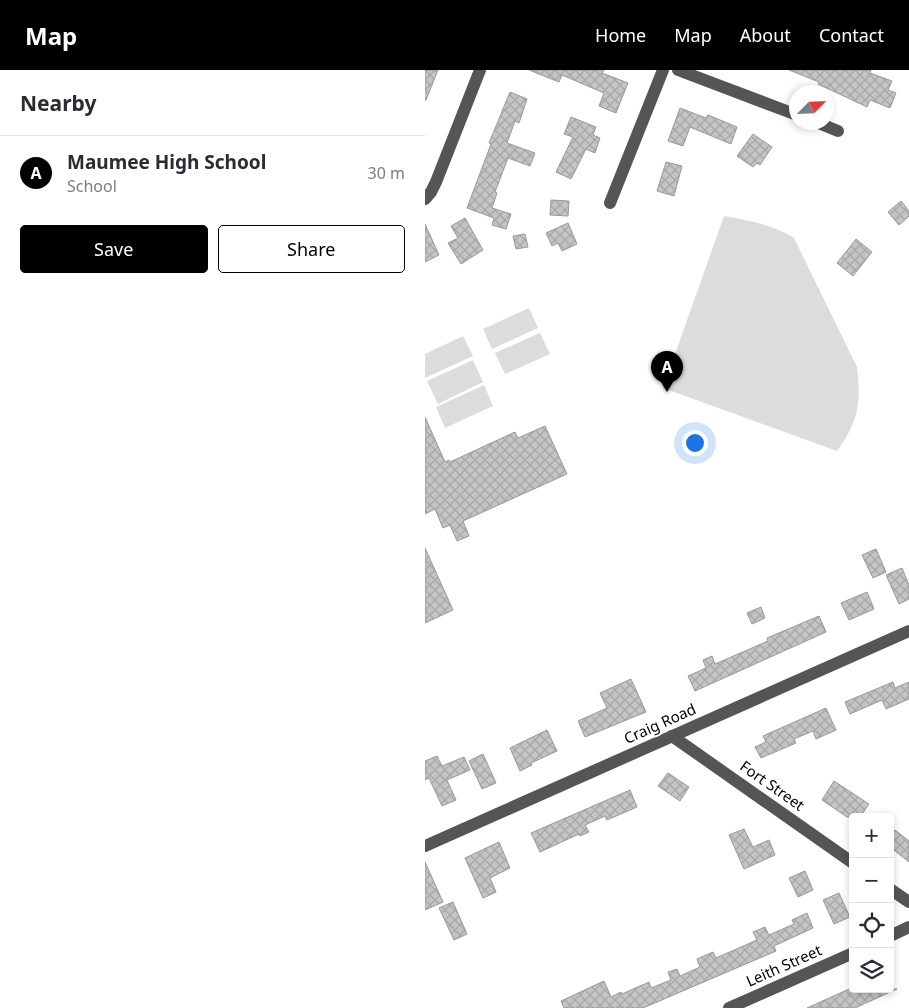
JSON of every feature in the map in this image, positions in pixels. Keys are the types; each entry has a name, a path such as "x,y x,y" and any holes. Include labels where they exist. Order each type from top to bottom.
{"street":[{"path":"425,199 436,182 480,70"},
{"path":"610,203 663,70"},
{"path":"679,70 789,112"},
{"path":"834,129 838,131"},
{"name":"Craig Road","path":"425,846 909,631"},
{"name":"Fort Street","path":"672,736 849,860"},
{"path":"894,892 909,902"},
{"path":"894,934 909,927"},
{"name":"Leith Street","path":"729,1008 849,955"}],"shaded area":[{"path":"724,216 761,224 794,238 857,367 859,391 857,411 850,430 837,451 663,388"},
{"path":"529,308 538,328 492,349 483,329"},
{"path":"540,333 550,354 505,374 495,353"},
{"path":"463,336 473,356 425,378 425,354"},
{"path":"473,360 483,382 438,404 427,381"},
{"path":"484,385 493,406 445,428 436,407"}],"building":[{"path":"425,70 438,70 426,100 425,100"},
{"path":"529,70 604,70 602,73 628,83 616,113 599,106 604,93 562,75 559,82"},
{"path":"789,70 871,70 870,73 892,81 888,90 896,93 890,108 870,100 867,107 834,92 834,85 820,85 818,84 819,82"},
{"path":"510,92 527,99 519,123 515,121 507,143 535,153 530,166 508,158 495,192 497,193 492,208 511,214 506,229 492,225 494,218 467,208 491,144 489,143"},
{"path":"680,108 706,118 708,115 737,127 731,144 690,127 683,146 668,141"},
{"path":"571,117 596,127 593,135 600,138 595,153 586,149 571,179 556,172 573,137 564,134"},
{"path":"753,134 772,147 760,165 757,163 753,167 737,156"},
{"path":"666,162 682,166 674,196 657,191"},
{"path":"551,200 569,201 568,216 550,215"},
{"path":"901,201 909,211 909,216 899,225 888,212"},
{"path":"465,218 483,250 461,264 448,243 458,238 451,226"},
{"path":"568,223 577,244 562,251 558,243 552,246 546,233"},
{"path":"425,224 439,255 425,262"},
{"path":"525,234 528,247 516,249 513,236"},
{"path":"856,239 872,252 853,276 837,263"},
{"path":"425,417 445,462 449,460 450,462 515,432 518,438 545,426 567,474 463,521 469,536 457,541 450,525 443,528 435,509 425,514"},
{"path":"425,548 453,610 425,623"},
{"path":"876,549 886,572 873,578 862,555"},
{"path":"902,568 909,585 909,599 899,604 886,575"},
{"path":"867,592 874,609 849,620 841,603"},
{"path":"761,607 765,618 752,624 747,613"},
{"path":"819,616 826,632 695,691 688,676 706,668 703,660 712,656 715,664 768,641 767,638"},
{"path":"631,679 646,712 585,737 578,721 607,708 600,693"},
{"path":"893,682 895,688 909,682 909,699 886,709 882,700 850,714 845,702"},
{"path":"826,708 836,730 816,739 813,731 794,739 796,743 761,758 755,747 766,742 763,736"},
{"path":"547,730 557,751 531,763 532,765 520,771 510,748"},
{"path":"483,754 496,783 482,789 469,761"},
{"path":"437,756 442,766 464,757 470,770 447,780 456,800 442,806 429,778 425,780 425,761"},
{"path":"668,773 689,787 680,801 658,786"},
{"path":"834,781 869,804 863,813 849,813 849,817 847,817 822,800"},
{"path":"630,790 637,807 607,820 605,816 585,825 589,832 580,836 579,834 540,852 531,833"},
{"path":"744,829 753,847 769,840 775,855 744,869 729,835"},
{"path":"895,830 909,841 909,862 894,850"},
{"path":"499,842 510,868 490,878 496,892 483,898 465,858"},
{"path":"425,862 443,902 425,910"},
{"path":"805,871 813,890 798,897 789,878"},
{"path":"839,893 849,917 834,924 823,900"},
{"path":"453,902 467,934 454,940 439,908"},
{"path":"807,913 813,928 774,946 776,951 643,1008 564,1008 561,1001 604,981 611,997 649,982 651,988 671,980 668,972 677,969 680,976 700,967 697,959 713,952 716,958 757,940 753,932 765,927 769,935 794,924 792,920"},
{"path":"849,989 849,993 888,993 855,1008 807,1008"}],"place":[{"name":"Maumee High School","path":"667,392"}]}
